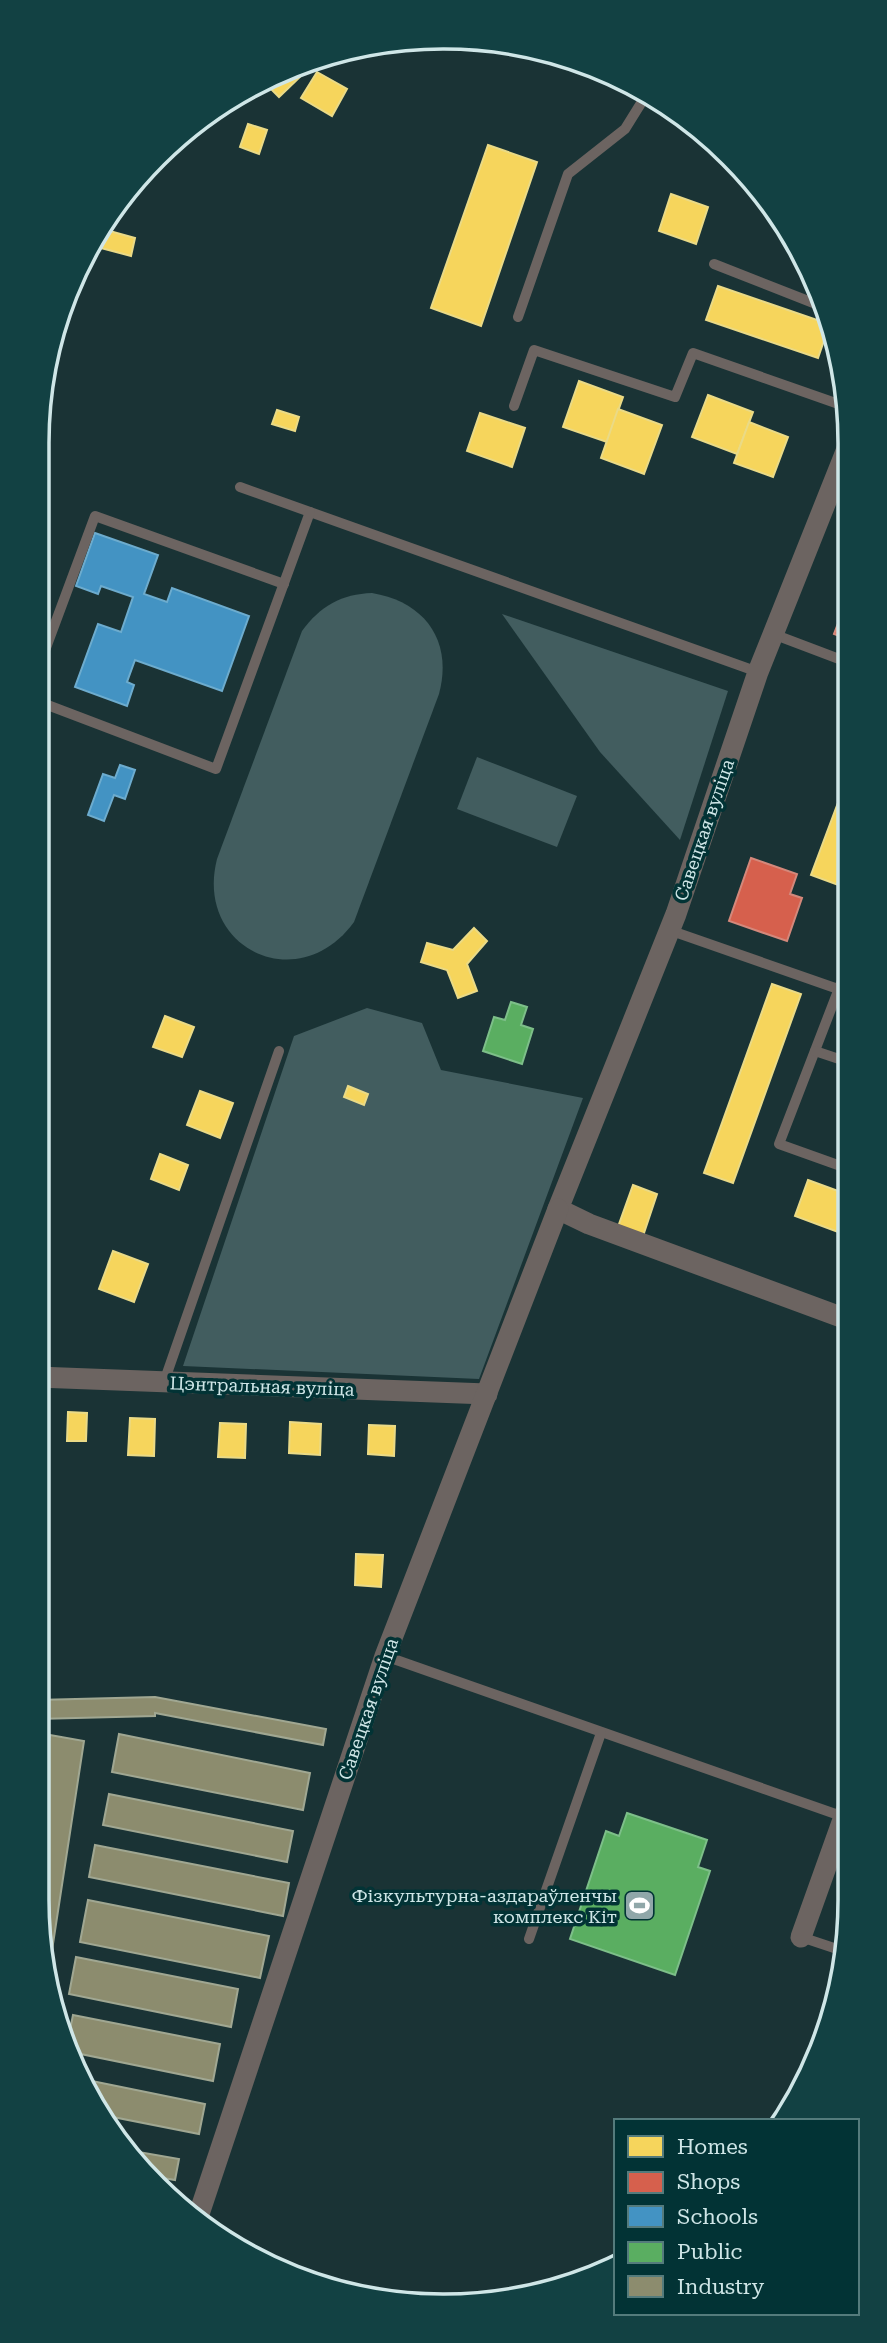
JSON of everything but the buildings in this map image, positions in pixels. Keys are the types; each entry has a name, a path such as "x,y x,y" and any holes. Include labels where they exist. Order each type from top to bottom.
{"street":[{"name":"Савецкая вуліца","path":"200,2210 385,1656 669,930 758,672 838,472"},
{"path":"558,1209 589,1224 838,1316"},
{"name":"Цэнтральная вуліца","path":"49,1377 487,1394"},
{"path":"801,1937 838,1839"}],"lane":[{"path":"518,317 568,174 625,129 642,102"},
{"path":"714,264 811,302"},
{"path":"514,407 534,350 675,397 693,353 836,403"},
{"path":"240,487 758,672"},
{"path":"49,706 216,769 310,512"},
{"path":"49,640 95,516 284,583"},
{"path":"773,634 838,659"},
{"path":"669,930 838,989 779,1144 838,1165"},
{"path":"164,1382 279,1051"},
{"path":"815,1051 838,1059"},
{"path":"385,1656 601,1733 838,1809"},
{"path":"529,1939 601,1733"},
{"path":"801,1937 835,1948"}],"shaded area":[{"path":"372,593 407,605 431,627 442,658 439,694 354,922 331,945 306,957 280,959 256,953 236,939 221,918 214,891 217,859 302,631 316,615 332,603 351,596"},
{"path":"502,614 728,691 680,840 600,752"},
{"path":"477,757 577,796 557,847 457,809"},
{"path":"367,1008 422,1023 441,1070 583,1098 479,1379 183,1366 294,1036"}],"place":[{"name":"Фізкультурна-аздараўленчы комплекс Кіт","path":"640,1905"}]}
